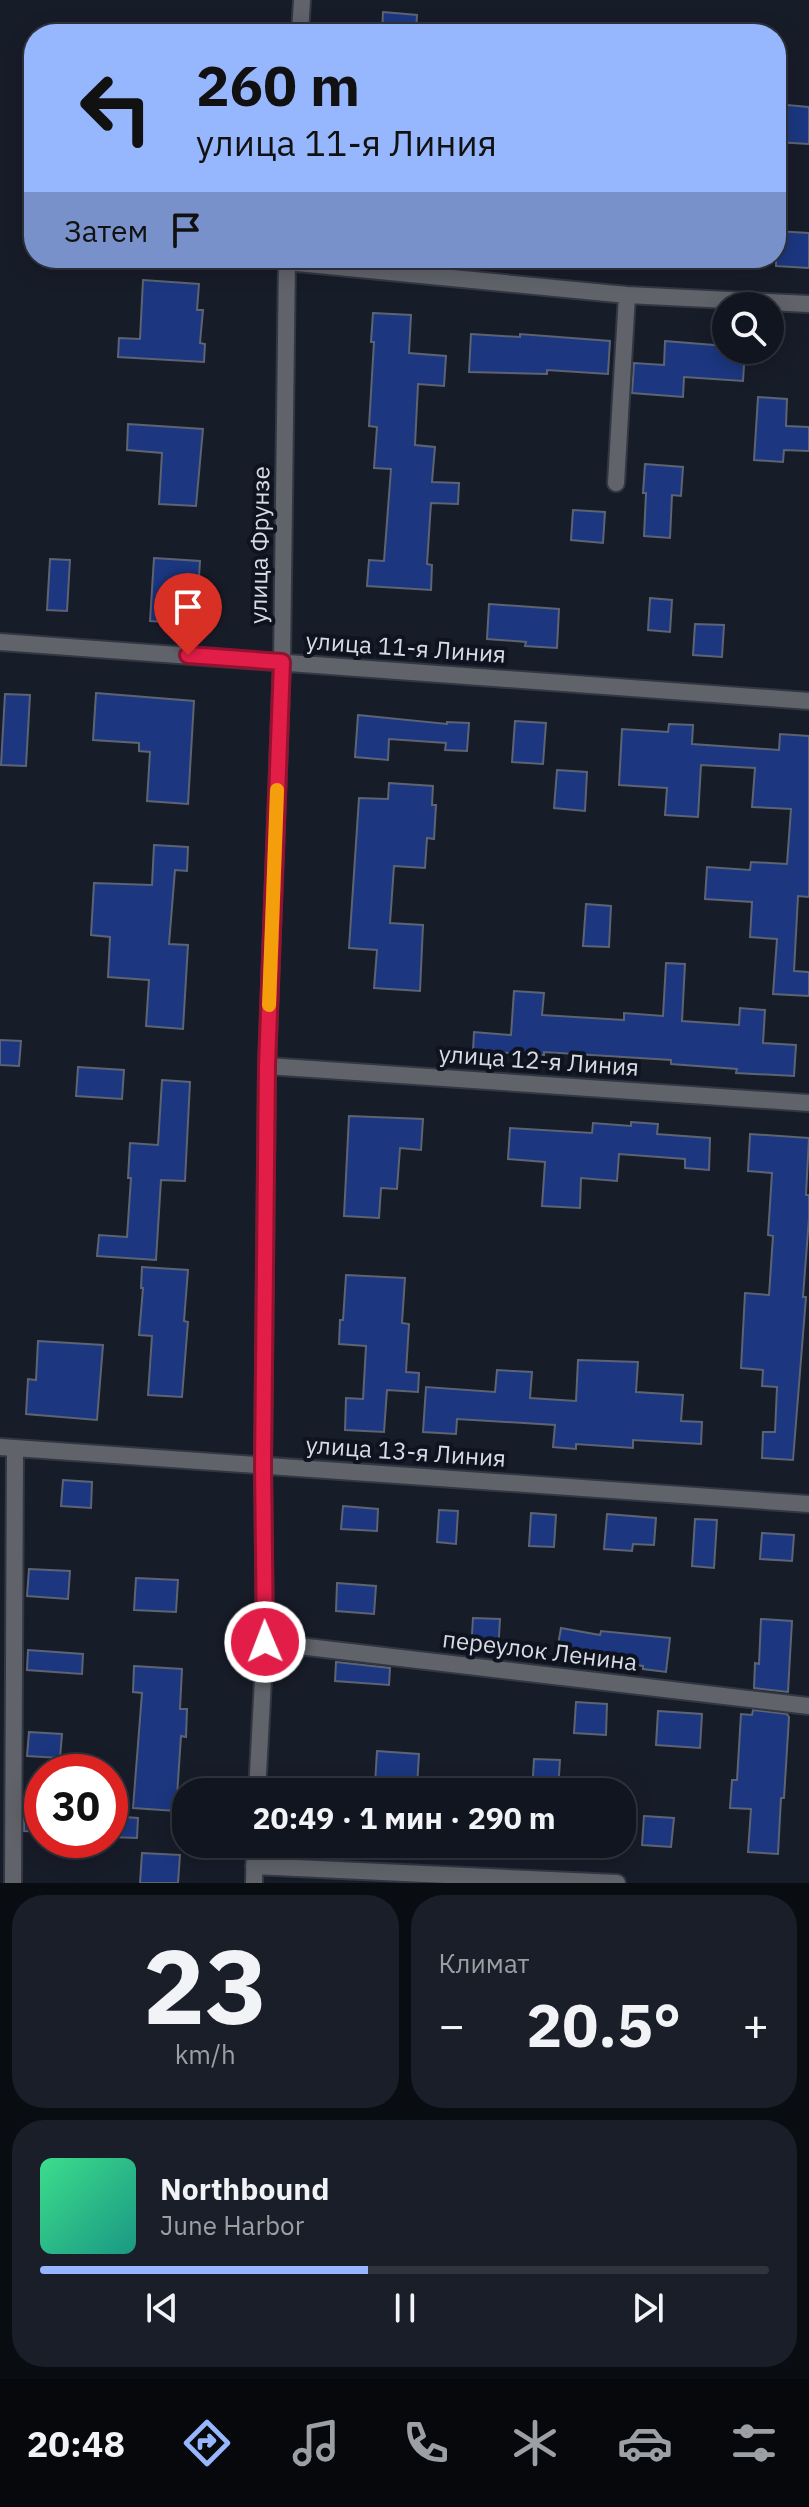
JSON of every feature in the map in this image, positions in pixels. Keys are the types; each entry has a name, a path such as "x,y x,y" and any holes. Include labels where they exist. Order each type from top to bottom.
{"street":[{"path":"301,24 302,0"},
{"name":"улица Фрунзе","path":"258,1778 265,1642 263,1465 267,1066 282,662 287,268"},
{"path":"365,268 627,295 809,304"},
{"path":"616,483 627,295"},
{"name":"улица 11-я Линия","path":"0,642 809,701"},
{"name":"улица 12-я Линия","path":"267,1066 809,1103"},
{"path":"8,1448 13,1883"},
{"name":"улица 13-я Линия","path":"8,1448 809,1504"},
{"name":"переулок Ленина","path":"265,1642 809,1706"},
{"path":"254,1874 617,1883"}],"building":[{"path":"383,12 417,15 417,24 382,24"},
{"path":"786,105 809,107 809,144 786,143"},
{"path":"786,232 809,233 809,268 786,267"},
{"path":"143,280 199,284 197,310 203,310 200,343 205,344 204,362 118,357 119,338 140,339"},
{"path":"373,313 411,315 409,353 446,356 444,386 418,384 415,445 435,447 432,482 459,483 458,504 431,503 427,564 432,565 431,590 367,586 369,560 384,561 391,469 374,468 377,427 369,426"},
{"path":"471,334 520,337 520,334 610,341 608,374 547,370 547,374 469,372"},
{"path":"665,341 712,345 712,364 744,364 743,381 684,377 683,397 632,393 634,363 664,365"},
{"path":"758,397 787,399 786,426 809,427 809,451 784,450 783,462 754,460"},
{"path":"128,424 203,429 196,506 159,504 162,453 127,450"},
{"path":"645,464 683,467 681,496 672,495 670,538 644,536"},
{"path":"573,510 605,512 603,543 571,540"},
{"path":"154,558 200,561 196,624 150,621"},
{"path":"50,559 70,560 67,611 47,610"},
{"path":"650,598 672,600 670,632 648,630"},
{"path":"489,604 559,609 557,648 487,639"},
{"path":"695,624 724,625 722,657 693,655"},
{"path":"96,693 194,701 188,804 147,801 150,752 139,751 139,743 93,740"},
{"path":"5,694 30,695 26,766 1,765"},
{"path":"358,715 447,724 469,723 467,751 445,750 446,743 389,739 388,760 355,757"},
{"path":"515,721 546,723 543,764 512,762"},
{"path":"669,724 693,725 692,744 779,750 780,734 809,736 809,897 798,896 794,971 809,972 809,996 773,994 777,939 750,937 752,902 705,899 707,867 750,870 751,862 787,864 791,809 752,807 755,768 701,765 698,817 665,815 667,788 619,785 622,729 668,732"},
{"path":"557,770 587,772 585,811 554,808"},
{"path":"389,783 433,786 432,805 436,805 434,839 427,838 425,868 394,866 390,923 423,925 420,991 374,988 377,950 349,948 359,798 388,799"},
{"path":"154,845 188,847 187,871 175,870 169,944 188,945 183,1029 146,1026 149,980 108,977 110,937 91,935 94,883 152,885"},
{"path":"586,904 611,906 609,947 583,946"},
{"path":"666,963 685,964 682,1021 739,1025 740,1008 765,1010 763,1043 796,1045 794,1076 736,1073 737,1069 671,1064 671,1060 473,1051 474,1032 511,1035 514,991 544,993 542,1015 624,1020 624,1013 663,1016"},
{"path":"0,1040 21,1041 19,1066 0,1065"},
{"path":"78,1067 124,1070 122,1099 76,1096"},
{"path":"162,1080 190,1082 185,1181 161,1180 156,1260 97,1256 99,1235 127,1237 130,1143 158,1145"},
{"path":"349,1116 423,1119 421,1150 400,1148 397,1189 381,1188 379,1218 344,1216"},
{"path":"631,1122 658,1124 657,1134 710,1138 709,1170 685,1168 685,1159 619,1154 617,1181 581,1178 580,1208 542,1206 545,1162 508,1159 510,1128 592,1133 593,1123 631,1126"},
{"path":"750,1134 809,1138 806,1195 809,1195 809,1218 803,1297 806,1297 793,1460 762,1458 763,1432 775,1432 777,1387 762,1386 763,1370 741,1368 745,1293 769,1295 773,1236 768,1235 772,1173 748,1171"},
{"path":"142,1267 188,1270 184,1321 188,1322 182,1397 148,1395 152,1336 139,1335"},
{"path":"346,1275 405,1278 402,1323 409,1324 406,1372 419,1373 418,1392 387,1390 384,1432 345,1430 346,1398 363,1399 366,1346 339,1344"},
{"path":"38,1341 103,1345 97,1420 26,1414 28,1379 36,1380"},
{"path":"578,1360 638,1362 636,1392 683,1395 681,1421 702,1422 701,1444 633,1440 633,1448 576,1444 576,1449 553,1447 555,1425 457,1419 456,1434 423,1432 426,1387 495,1392 497,1370 532,1372 530,1398 576,1401"},
{"path":"63,1480 92,1482 91,1508 61,1506"},
{"path":"343,1506 378,1509 377,1531 341,1529"},
{"path":"439,1510 458,1511 456,1544 437,1542"},
{"path":"531,1513 556,1515 554,1547 529,1546"},
{"path":"607,1514 656,1518 654,1545 633,1544 632,1551 604,1549"},
{"path":"695,1519 717,1520 714,1568 692,1566"},
{"path":"762,1533 794,1535 792,1561 760,1559"},
{"path":"29,1569 70,1571 68,1599 27,1596"},
{"path":"136,1578 178,1580 176,1612 134,1610"},
{"path":"337,1583 376,1586 374,1614 336,1611"},
{"path":"473,1618 500,1619 498,1653 471,1651"},
{"path":"761,1619 792,1621 788,1692 754,1688 755,1663 759,1664"},
{"path":"561,1628 600,1635 601,1631 670,1638 666,1672 643,1669 643,1666 556,1656"},
{"path":"28,1650 83,1654 82,1674 27,1670"},
{"path":"336,1662 390,1668 389,1685 335,1681"},
{"path":"134,1666 182,1669 180,1709 187,1709 186,1737 181,1736 178,1778 172,1778 172,1811 133,1808 142,1693 133,1692"},
{"path":"576,1702 607,1704 606,1735 574,1733"},
{"path":"753,1710 787,1714 789,1717 778,1854 748,1852 751,1809 730,1808 732,1780 737,1780 741,1714 752,1715"},
{"path":"658,1711 702,1714 700,1748 656,1745"},
{"path":"29,1732 62,1734 60,1754 27,1754"},
{"path":"377,1751 419,1754 418,1778 375,1778"},
{"path":"534,1759 560,1760 559,1778 533,1778"},
{"path":"644,1816 674,1818 671,1847 642,1845"},
{"path":"128,1817 138,1818 137,1838 128,1838"},
{"path":"142,1853 180,1858 178,1883 140,1883"}],"slow traffic":[{"path":"269,1005 277,790"}],"route":[{"path":"188,655 282,662 267,1066 263,1465 265,1642"}]}
